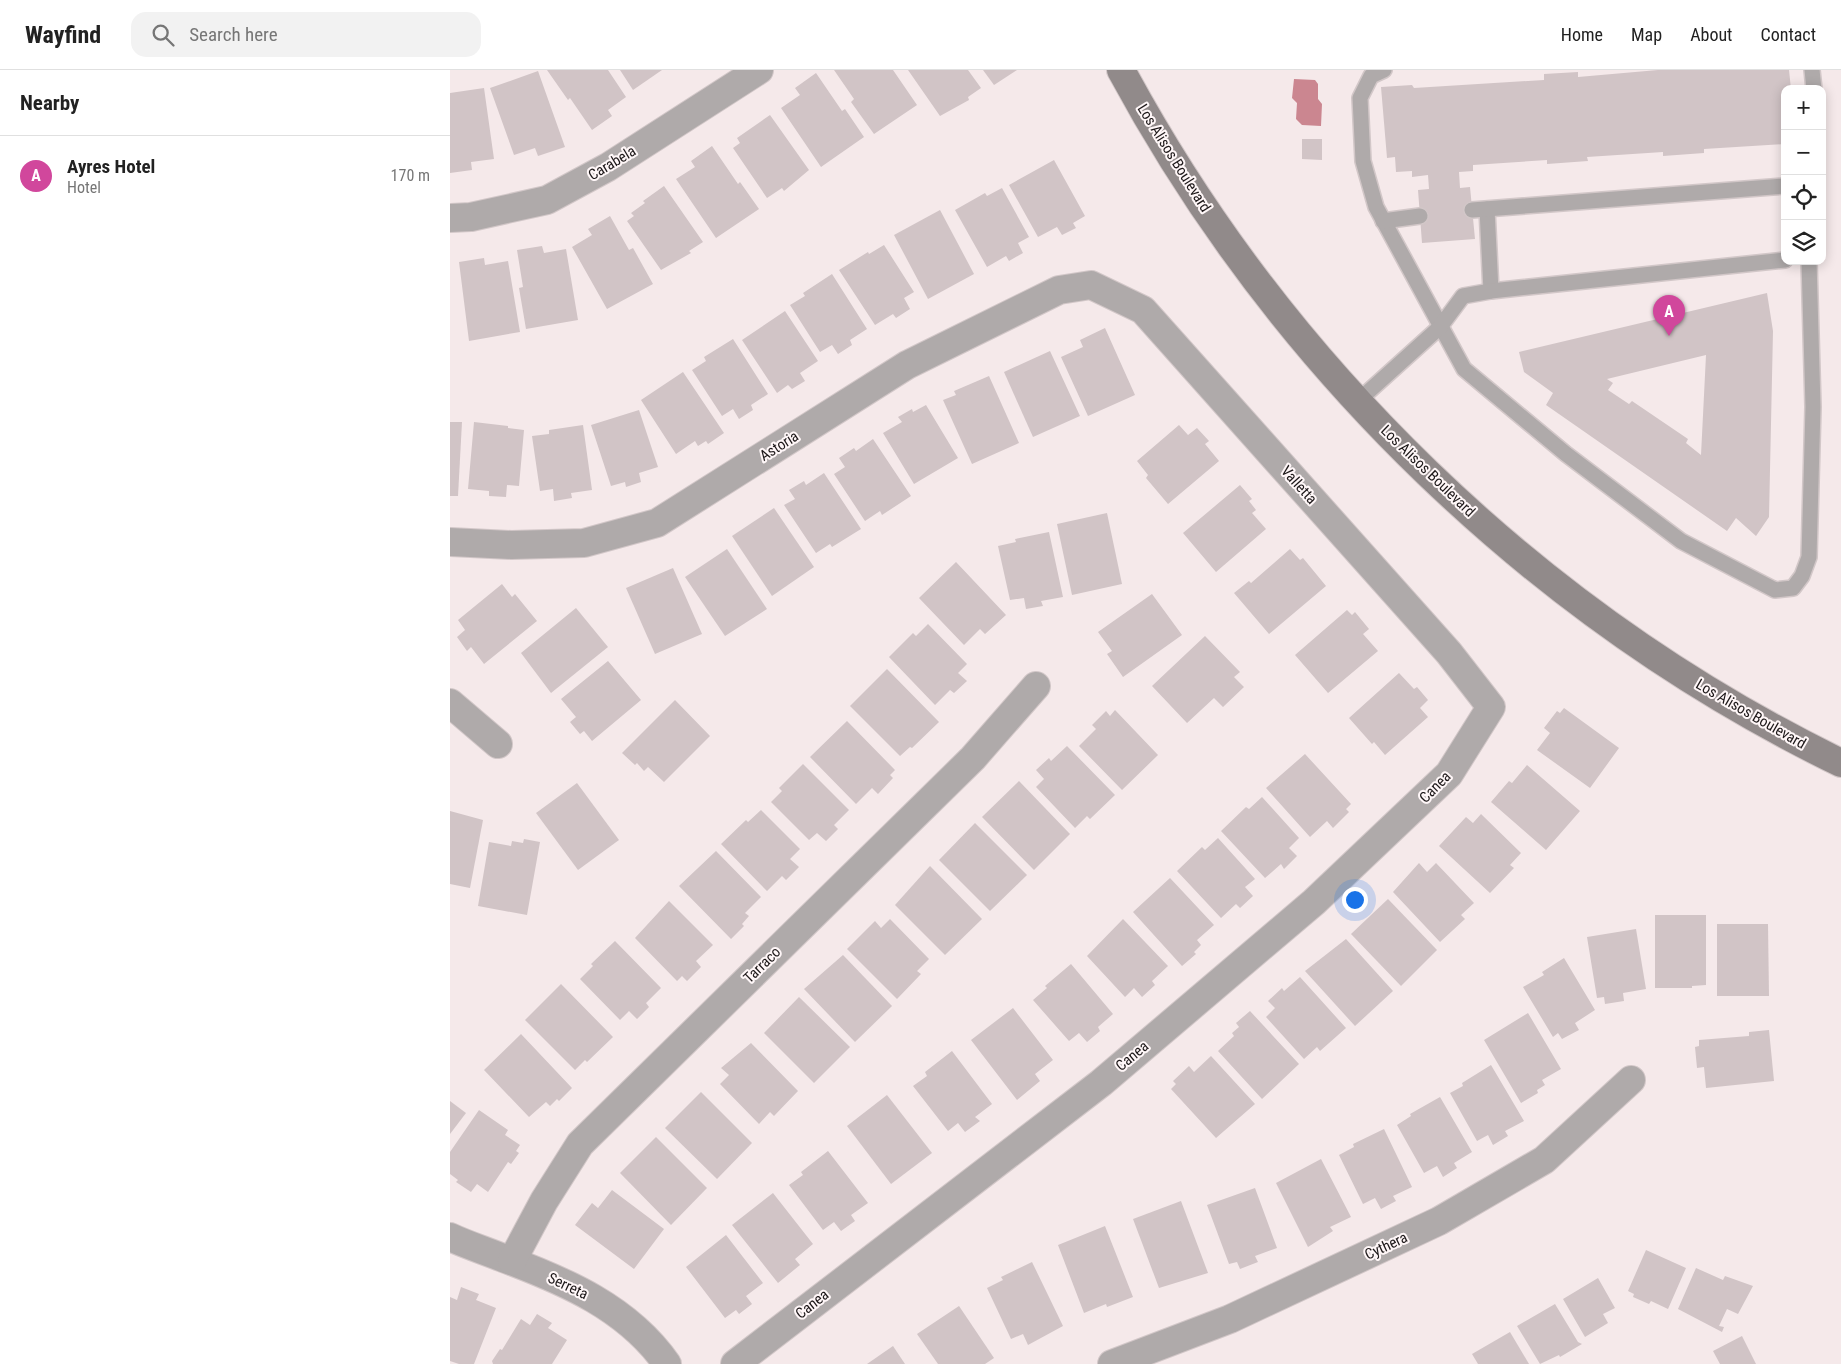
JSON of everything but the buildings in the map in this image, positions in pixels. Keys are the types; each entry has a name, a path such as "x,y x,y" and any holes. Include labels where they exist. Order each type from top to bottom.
{"main road":[{"name":"Los Alisos Boulevard","path":"1121,70 1167,150 1241,262 1285,318 1358,401 1420,465 1482,523 1596,614 1706,688 1798,742 1841,763"}],"street":[{"name":"Carabela","path":"450,218 472,217 547,200 608,167 758,70"},
{"name":"Astoria","path":"450,542 584,544 657,523 907,366 1059,290 1091,285"},
{"name":"Valletta","path":"1091,285 1143,310 1449,652 1490,707"},
{"name":"Tarraco","path":"512,1261 544,1201 580,1144 973,758 1036,686"},
{"path":"450,703 498,744"},
{"name":"Canea","path":"735,1364 1101,1082 1314,902 1450,774 1490,707"},
{"name":"Cythera","path":"1112,1364 1230,1319 1439,1221 1544,1160 1631,1080"},
{"name":"Serreta","path":"450,1237 580,1289 622,1316 659,1352 667,1364"}],"lane":[{"path":"1384,70 1370,76 1360,98 1363,161 1376,207 1464,369 1566,454 1681,541 1776,590 1792,588 1802,576 1809,557 1813,407 1809,265"},
{"path":"1812,70 1814,85"},
{"path":"1491,290 1480,209 1781,186"},
{"path":"1383,221 1420,216"},
{"path":"1358,401 1440,327 1463,296 1491,290 1781,260"}],"shaded area":[{"path":"1294,79 1315,80 1318,84 1318,99 1322,104 1321,126 1302,125 1296,119 1297,103 1292,98"}],"place":[{"name":"Ayres Hotel","path":"1669,336"}]}
